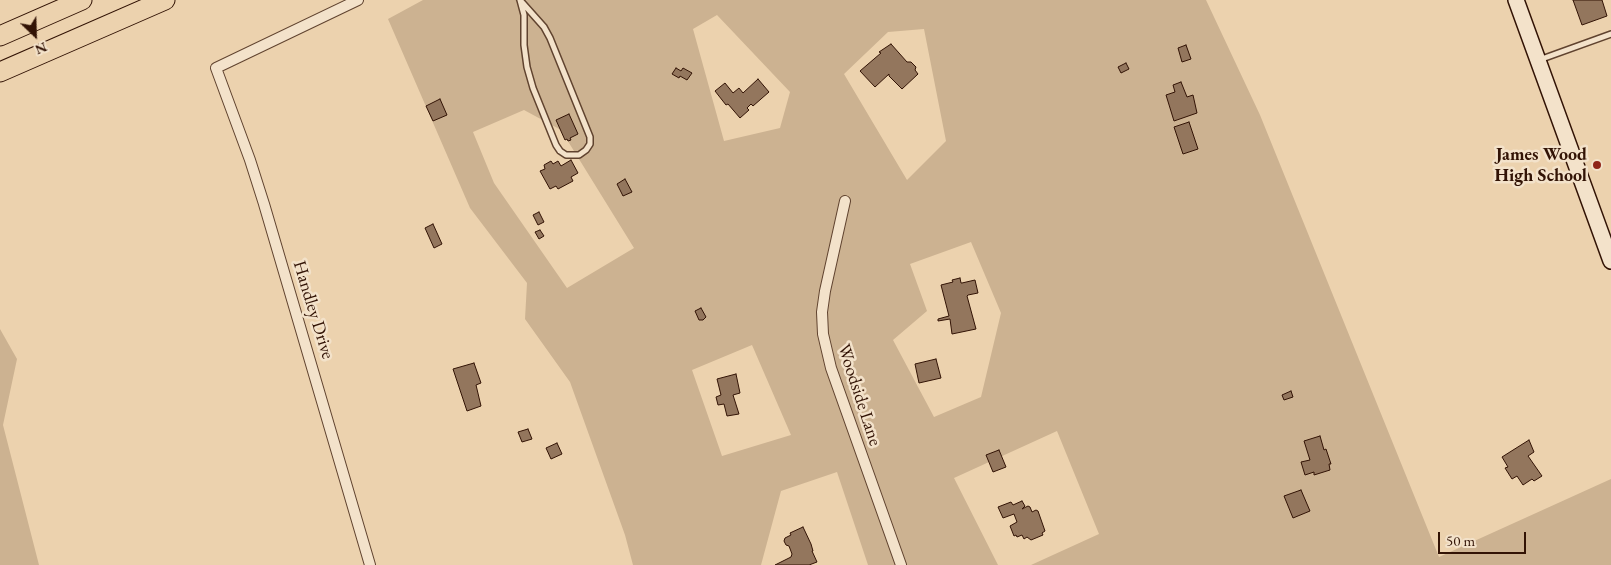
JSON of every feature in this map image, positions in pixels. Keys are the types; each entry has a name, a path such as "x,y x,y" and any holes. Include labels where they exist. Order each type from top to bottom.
{"highway":[{"path":"0,36 82,0"},
{"path":"0,72 165,0"}],"street":[{"name":"Handley Drive","path":"358,0 216,68 264,204 370,565"},
{"path":"1516,0 1611,261"},
{"name":"Woodside Lane","path":"845,201 825,291 822,312 823,334 831,368 901,565"}],"lane":[{"path":"520,0 544,27 550,38 590,137 590,144 579,155 566,154 560,151 533,88 527,67 524,45 524,15 520,0"},
{"path":"1538,60 1611,34"}],"shaded area":[{"path":"423,0 1206,0 1260,115 1439,557 1611,479 1611,565 1031,565 1099,534 1057,431 954,478 998,565 868,565 837,472 781,491 761,565 633,565 625,535 570,382 525,319 527,283 470,208 388,19","holes":["717,15 790,92 780,128 724,141 693,29","924,29 946,141 907,180 844,74 888,32","524,110 561,130 634,248 567,288 494,183 473,132","971,242 1001,313 981,397 934,417 893,340 927,311 910,264","752,345 791,435 722,456 692,370"]},
{"path":"0,329 17,359 3,425 39,565 0,565"}],"building":[{"path":"1573,0 1602,0 1607,16 1582,25"},
{"path":"891,44 907,62 911,62 916,67 915,70 918,74 902,89 889,74 875,87 860,71 881,53 879,52"},
{"path":"1186,45 1191,59 1182,62 1178,48"},
{"path":"1126,63 1129,69 1121,73 1118,67"},
{"path":"676,68 681,71 683,68 692,73 687,80 680,76 679,78 672,74"},
{"path":"758,79 769,92 753,106 751,104 747,108 749,110 740,118 715,91 725,83 733,93 739,88 743,93"},
{"path":"1181,82 1187,97 1193,95 1197,113 1174,121 1166,95 1175,92 1173,85"},
{"path":"440,99 447,115 433,121 426,106"},
{"path":"569,114 578,134 568,141 567,139 565,140 556,120"},
{"path":"1189,122 1198,149 1183,154 1174,127"},
{"path":"571,160 578,173 571,177 573,181 558,189 556,186 550,189 540,171 545,169 544,165 551,161 553,164 558,161 561,166"},
{"path":"625,179 632,192 623,196 617,184"},
{"path":"539,212 544,222 538,225 533,215"},
{"path":"433,224 442,244 434,248 425,228"},
{"path":"540,230 544,236 539,239 535,232"},
{"path":"960,278 961,283 975,280 978,293 967,296 976,329 952,334 950,319 938,321 938,319 949,316 941,285"},
{"path":"701,308 706,317 703,320 699,320 695,311"},
{"path":"936,359 941,378 919,383 915,364"},
{"path":"474,363 481,383 476,385 481,406 467,411 453,369"},
{"path":"736,374 740,393 733,395 739,414 727,416 724,404 718,405 716,397 721,395 717,379"},
{"path":"1291,391 1293,397 1284,400 1282,395"},
{"path":"528,429 532,439 522,442 518,432"},
{"path":"1320,436 1331,464 1329,464 1330,470 1314,475 1314,472 1305,475 1301,462 1310,460 1304,441"},
{"path":"1529,440 1534,452 1528,456 1542,476 1534,481 1532,479 1523,485 1517,476 1512,479 1505,468 1508,467 1502,457"},
{"path":"557,443 562,454 551,459 546,448"},
{"path":"999,450 1006,467 993,472 986,455"},
{"path":"1301,490 1310,511 1293,518 1284,496"},
{"path":"1022,501 1025,506 1022,509 1028,506 1032,512 1038,511 1045,531 1042,533 1043,535 1031,540 1027,537 1024,539 1022,535 1014,536 1010,526 1017,522 1014,514 1003,518 998,507 1011,502 1013,505"},
{"path":"803,527 817,562 809,565 775,565 791,557 792,554 789,546 784,541 785,538 791,535 790,533"}],"place":[{"name":"James Wood High School","path":"1597,165"}]}
